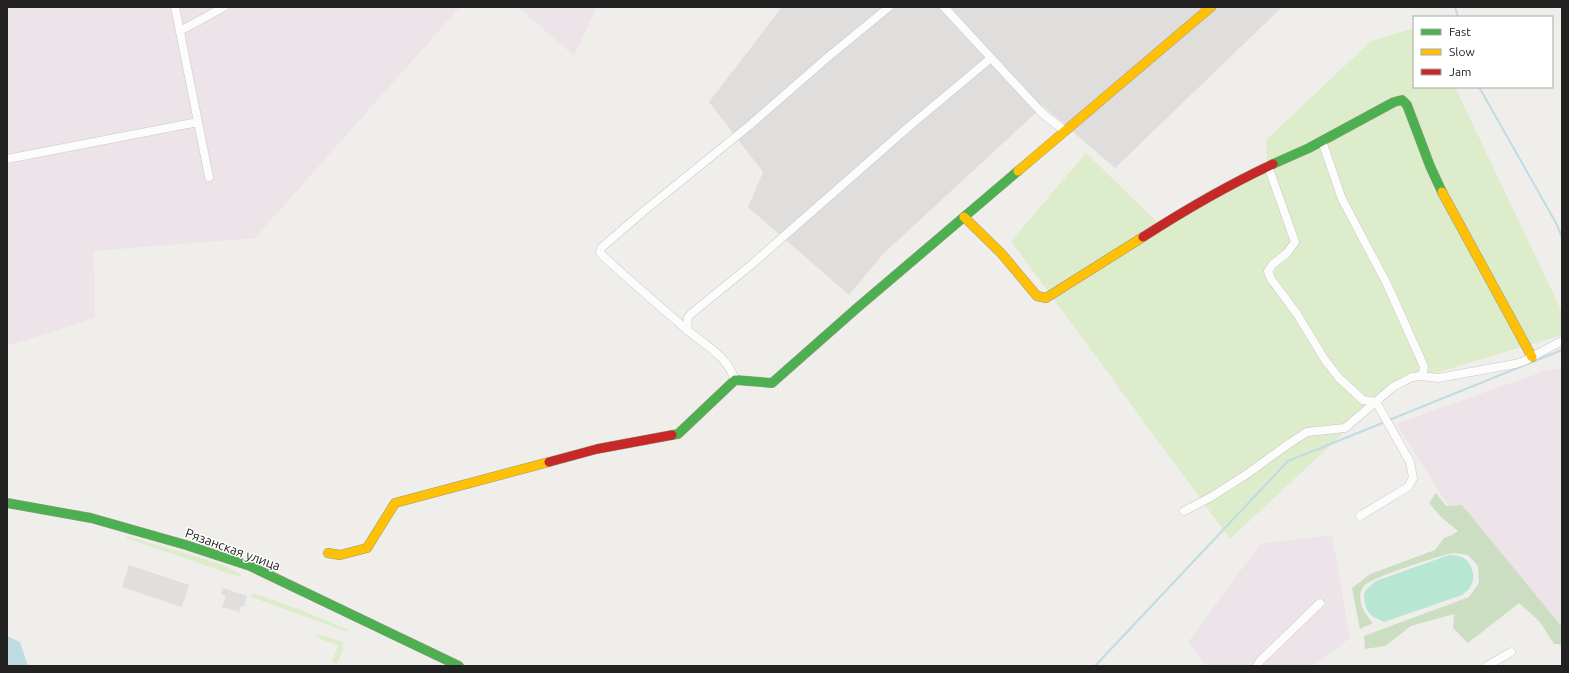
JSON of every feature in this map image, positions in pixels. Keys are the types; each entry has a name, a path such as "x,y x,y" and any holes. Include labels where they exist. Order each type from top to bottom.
{"street":[{"path":"175,7 209,177"},
{"path":"180,31 224,7"},
{"path":"735,380 731,368 725,361 687,330 602,255 600,252 601,248 750,125 828,57 889,7"},
{"path":"944,7 1043,114 1065,132"},
{"path":"328,553 340,555 367,548 395,503 596,449 678,434 735,380 772,383 868,298 1211,7"},
{"path":"687,330 688,317 692,313 751,265 905,130 991,58"},
{"path":"964,217 1001,253 1037,296 1046,298 1053,296 1173,218 1245,177 1322,141 1398,100 1405,102 1410,110 1430,166 1446,200 1532,357"},
{"path":"7,159 198,122"},
{"path":"1322,141 1342,199 1387,284 1422,362 1424,367 1422,376"},
{"path":"1268,166 1295,242 1268,270 1271,279 1297,314 1325,360 1339,378 1363,400 1376,402"},
{"path":"1184,511 1211,497 1247,474 1307,432 1345,428 1393,387 1412,377 1422,376 1438,378 1515,364 1562,341"},
{"path":"1360,516 1408,488 1413,478 1410,462 1376,402"},
{"name":"Рязанская улица","path":"7,503 91,518 186,545 250,566 460,666"},
{"path":"1257,666 1260,660 1320,603"},
{"path":"1486,666 1511,652"}],"shaded area":[{"path":"7,7 460,7 255,238 94,251 95,318 7,346"},
{"path":"518,7 597,7 574,56"},
{"path":"782,7 1282,7 1115,168 1043,106 883,254 849,295 748,207 763,172 709,102"},
{"path":"1562,368 1562,649 1451,510 1396,424 1544,371"},
{"path":"1332,535 1350,638 1313,666 1206,666 1188,642 1260,544"},
{"path":"129,565 189,585 182,607 122,587"},
{"path":"223,588 247,596 244,607 241,606 239,612 222,607 226,596 221,594"}],"green space":[{"path":"1413,28 1413,88 1455,88 1562,312 1562,335 1395,385 1230,539 1011,241 1086,153 1157,222 1267,171 1266,140 1371,41"},
{"path":"1436,493 1446,506 1462,505 1562,627 1562,644 1554,644 1540,622 1519,603 1468,643 1453,628 1454,614 1411,626 1385,646 1365,649 1364,636 1469,597 1479,583 1478,566 1468,555 1458,553 1451,553 1392,572 1370,581 1362,589 1360,599 1366,615 1373,623 1360,629 1352,588 1370,574 1435,550 1444,538 1458,531 1441,517 1429,503"},
{"path":"127,536 205,559 241,574 239,577 126,538"},
{"path":"1449,555 1464,558 1472,570 1472,585 1462,595 1384,622 1368,612 1365,604 1364,593 1376,581"},
{"path":"253,593 301,610 349,630 348,632 251,597"},
{"path":"317,634 343,642 343,649 337,664 332,662 338,645 320,639"}],"water":[{"path":"7,636 20,642 28,666 7,666"}],"waterway":[{"path":"1455,7 1458,16"},
{"path":"1480,88 1556,223 1562,237"},
{"path":"1389,420 1562,350"},
{"path":"1095,666 1288,461 1385,422"}],"traffic: fast":[{"path":"1273,164 1309,148 1394,102 1402,100 1407,105 1430,166 1442,192"},
{"path":"672,435 678,434 735,380 772,383 857,308 1018,171"},
{"path":"7,503 91,518 186,545 250,566 459,666"}],"traffic: slow":[{"path":"1018,171 1211,7"},
{"path":"1442,192 1532,357"},
{"path":"964,217 1001,253 1037,296 1046,298 1143,237"},
{"path":"328,553 340,555 367,548 395,503 549,462"}],"traffic: jam":[{"path":"1143,237 1207,198 1273,164"},
{"path":"549,462 597,449 672,435"}]}
